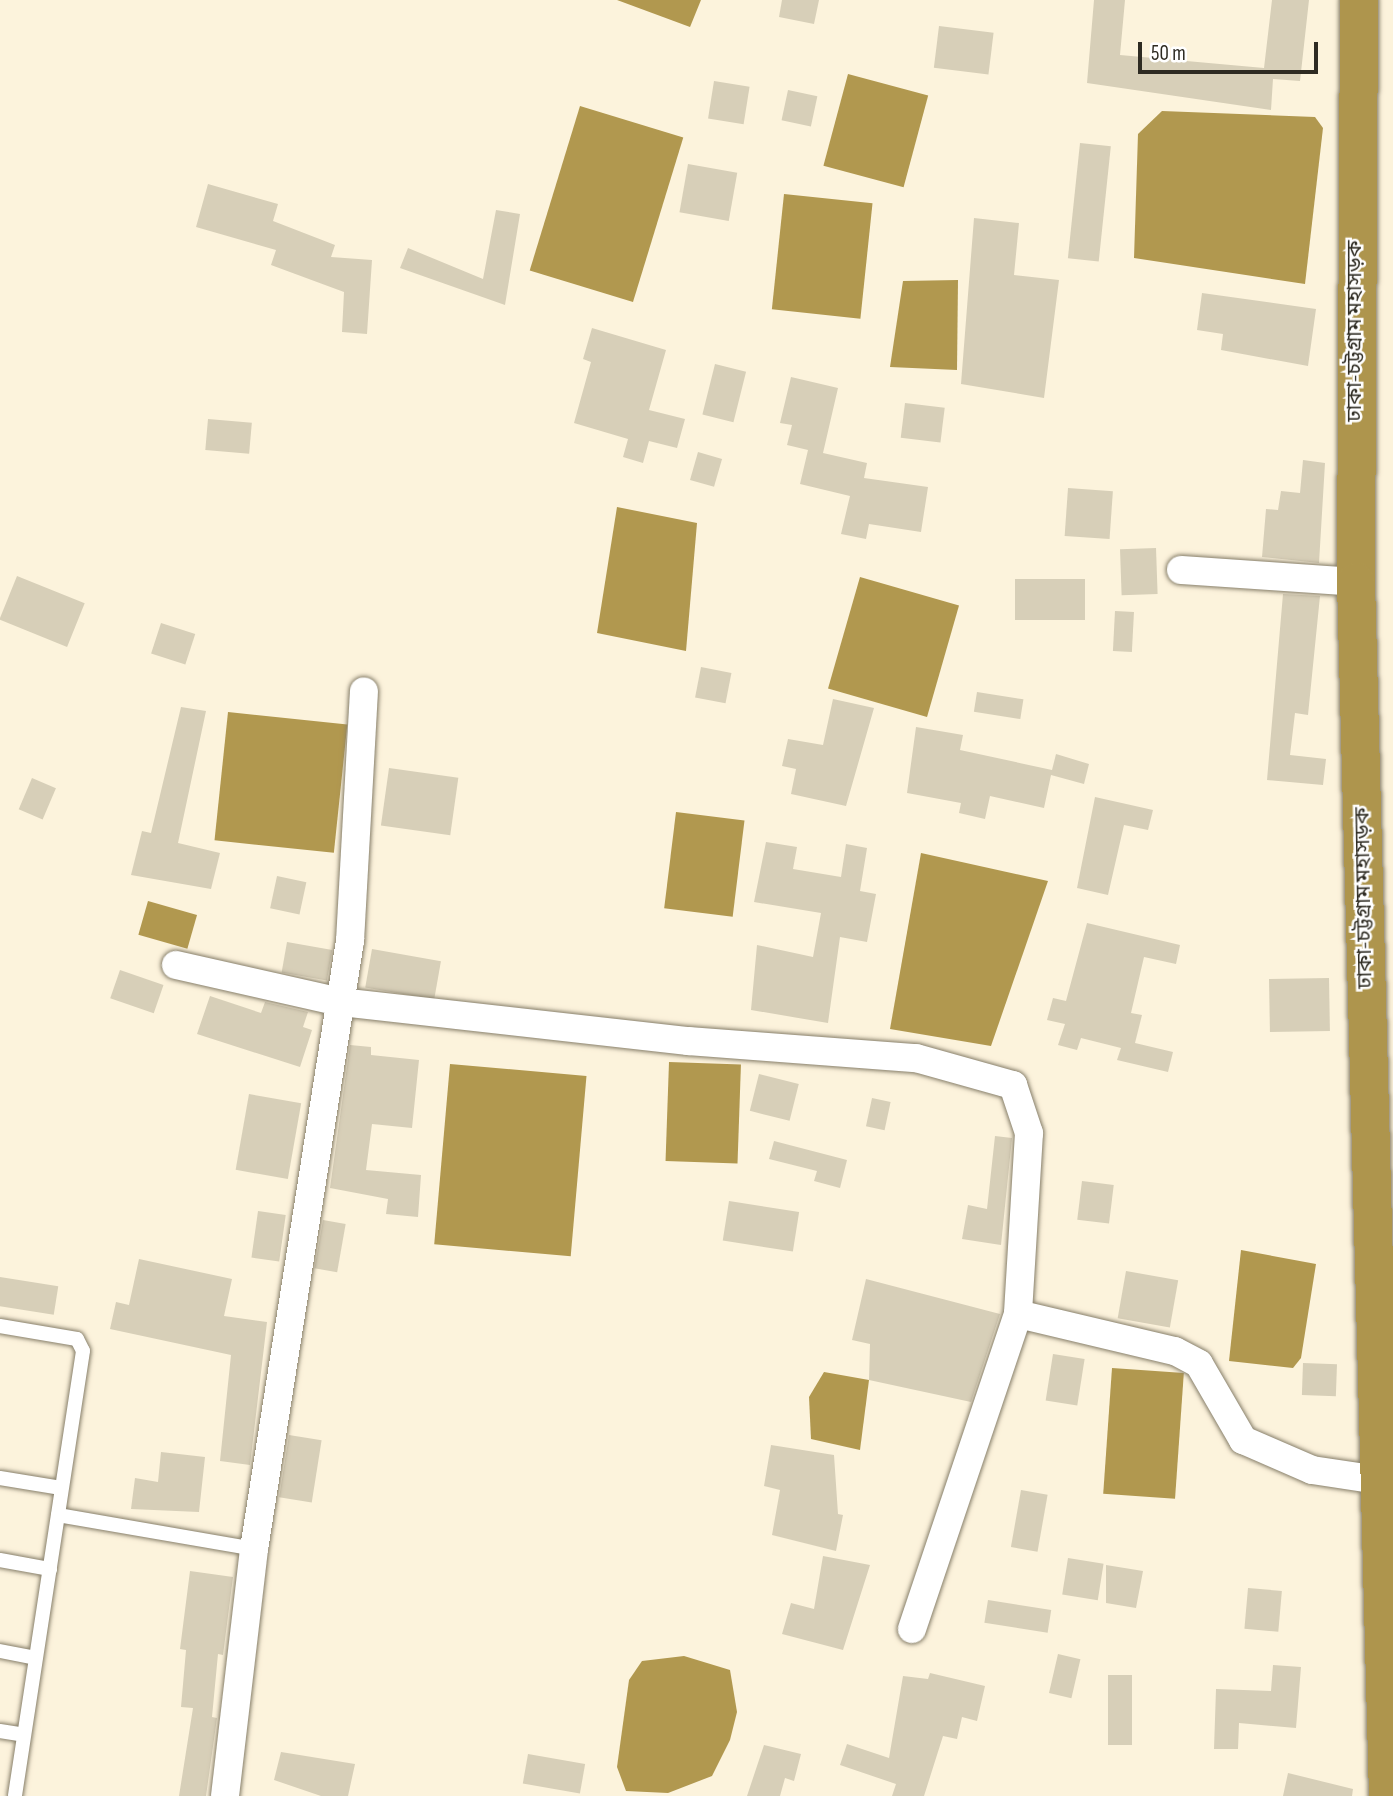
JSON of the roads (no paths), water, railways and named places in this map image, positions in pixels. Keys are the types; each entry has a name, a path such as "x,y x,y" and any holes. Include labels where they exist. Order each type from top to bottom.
{"highway":[{"name":"ঢাকা-চট্টগ্রাম মহাসড়ক","path":"1359,0 1356,582 1388,1796"}],"street":[{"path":"1181,570 1356,582"},
{"path":"225,1796 254,1549 351,928 364,691"},
{"path":"176,965 340,1002 688,1041 916,1058 1013,1085 1030,1133 1018,1314 912,1629"},
{"path":"1018,1314 1175,1351 1199,1364 1243,1440 1312,1470 1379,1480"}],"lane":[{"path":"0,1326 81,1343 15,1796"},
{"path":"0,1478 61,1488"},
{"path":"58,1515 254,1549"},
{"path":"0,1560 50,1569"},
{"path":"0,1651 35,1658"},
{"path":"0,1731 24,1735"}]}
